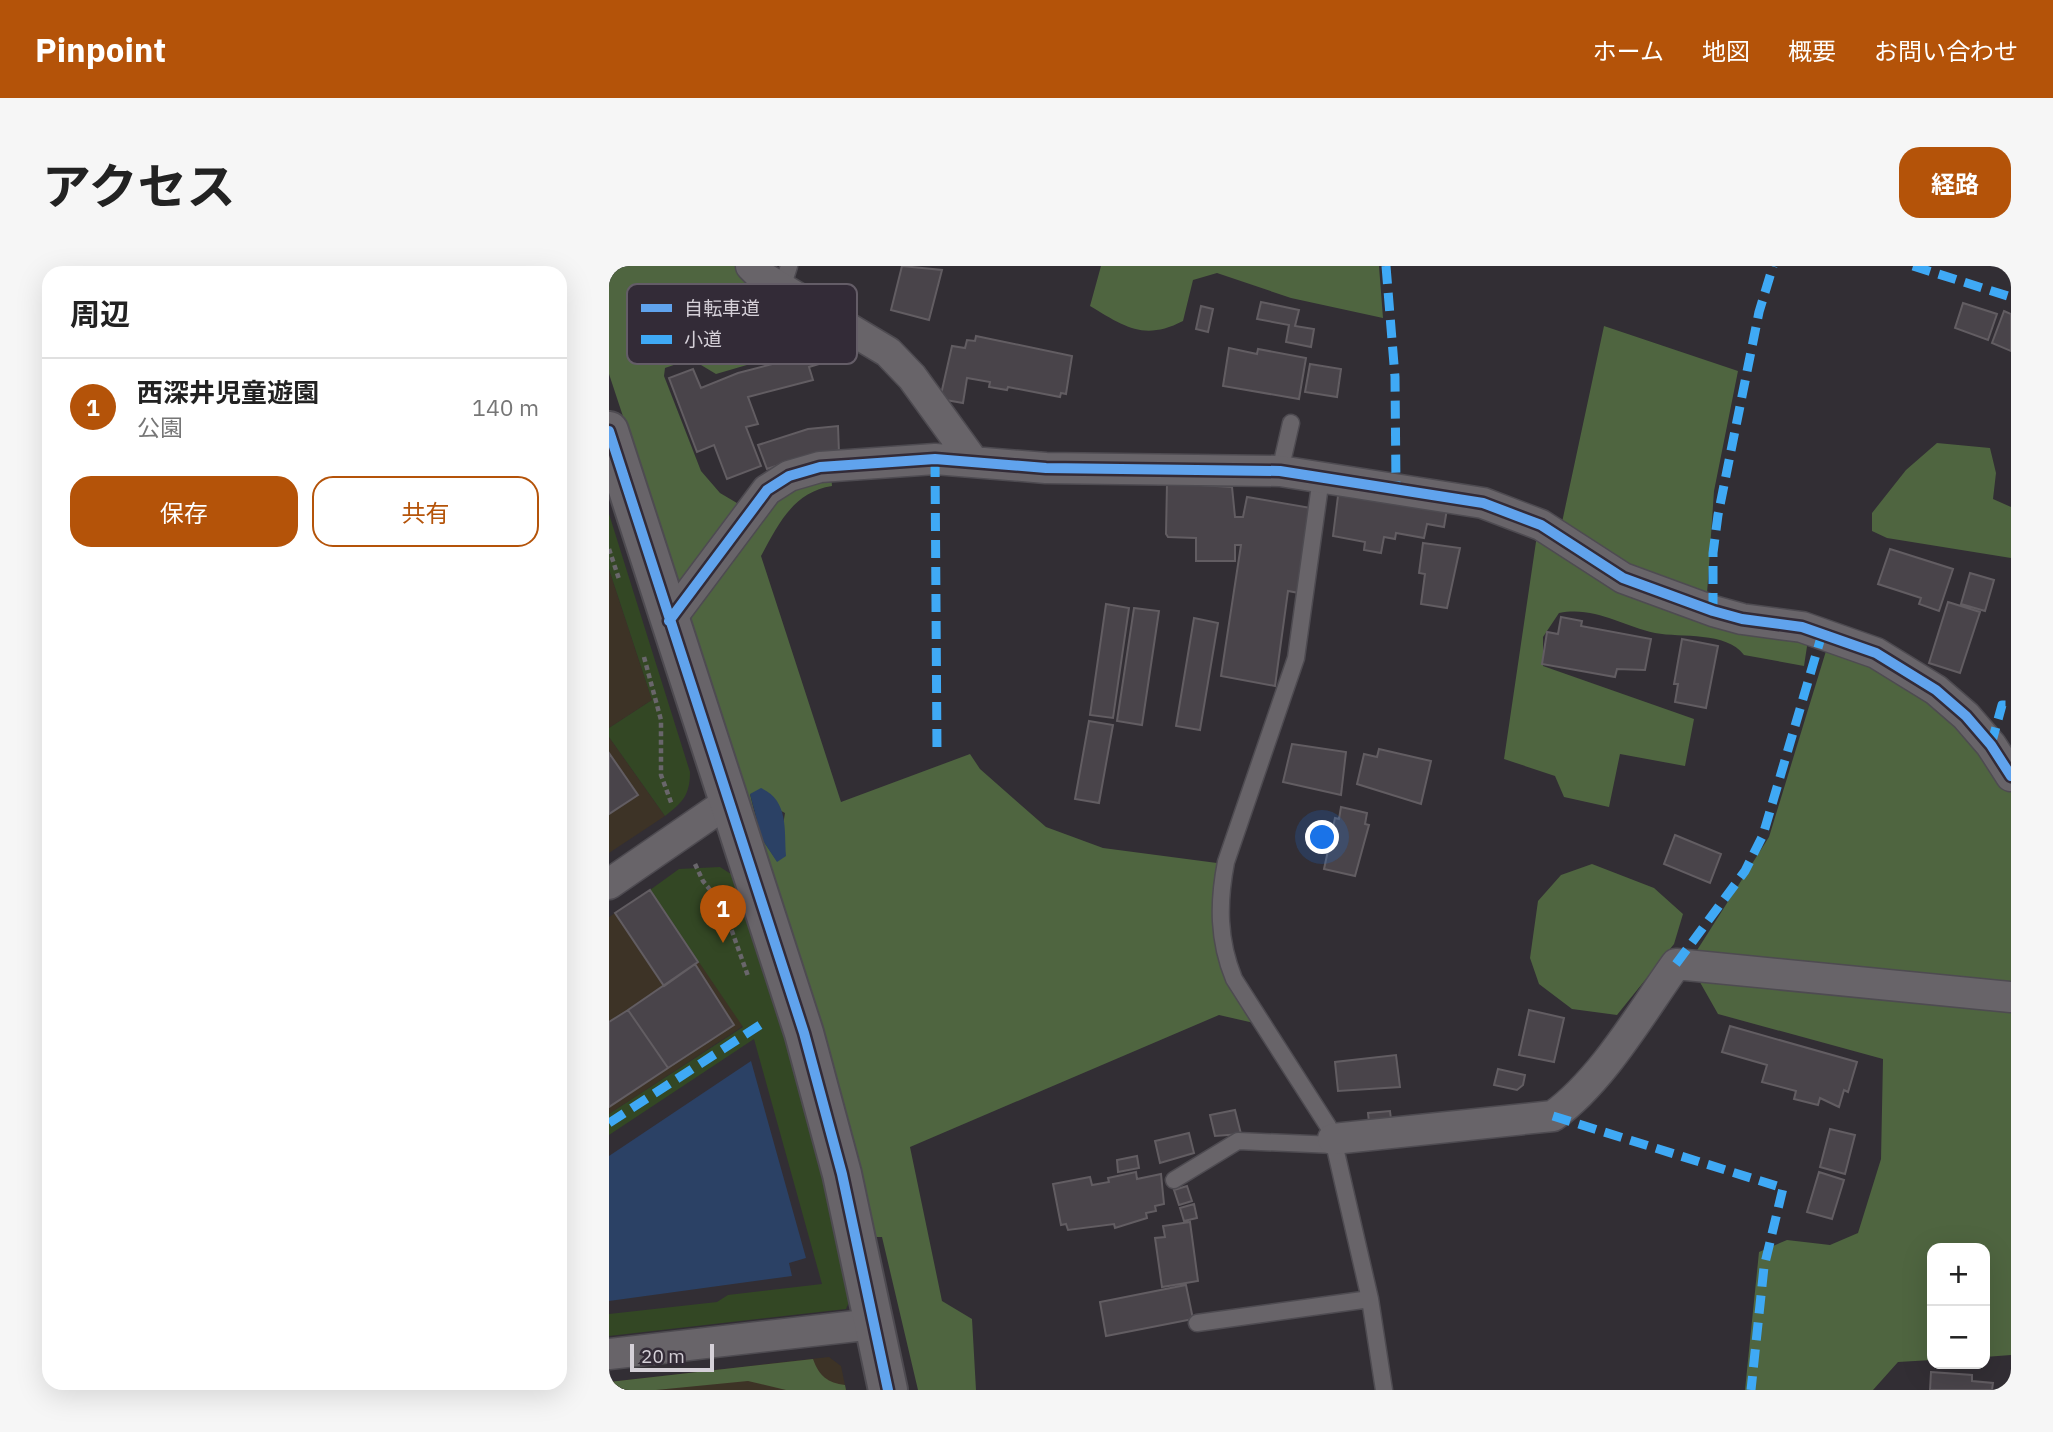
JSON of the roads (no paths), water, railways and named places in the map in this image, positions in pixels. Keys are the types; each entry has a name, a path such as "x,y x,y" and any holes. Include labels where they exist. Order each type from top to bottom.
{"street":[{"path":"751,266 785,277"},
{"path":"857,329 888,352 912,377 973,461"},
{"path":"609,431 728,802 771,924 804,1033 842,1174 888,1390"},
{"path":"669,621 753,505 767,490 789,476 820,467 935,459 1045,467 1280,471 1483,503 1541,525 1623,578 1713,611 1742,619 1802,627 1876,653 1936,690 1966,716 2011,776"},
{"path":"609,884 728,802"},
{"path":"1334,1142 1553,1116 1570,1104 1596,1073 1676,964 2011,997"},
{"path":"609,1354 874,1324"}],"lane":[{"path":"1280,471 1291,423"},
{"path":"1321,478 1320,504 1296,658 1226,862 1220,893 1220,920 1224,955 1234,979 1328,1126 1334,1142 1370,1299 1384,1390"},
{"path":"1174,1180 1238,1141 1334,1142"},
{"path":"1198,1322 1370,1299"}],"water":[{"path":"761,788 776,800 781,808 785,826 786,856 777,862 762,839 750,794"},
{"path":"751,1061 806,1258 789,1263 792,1276 609,1301 609,1156"}],"place":[{"name":"西深井児童遊園","path":"723,943"}]}
